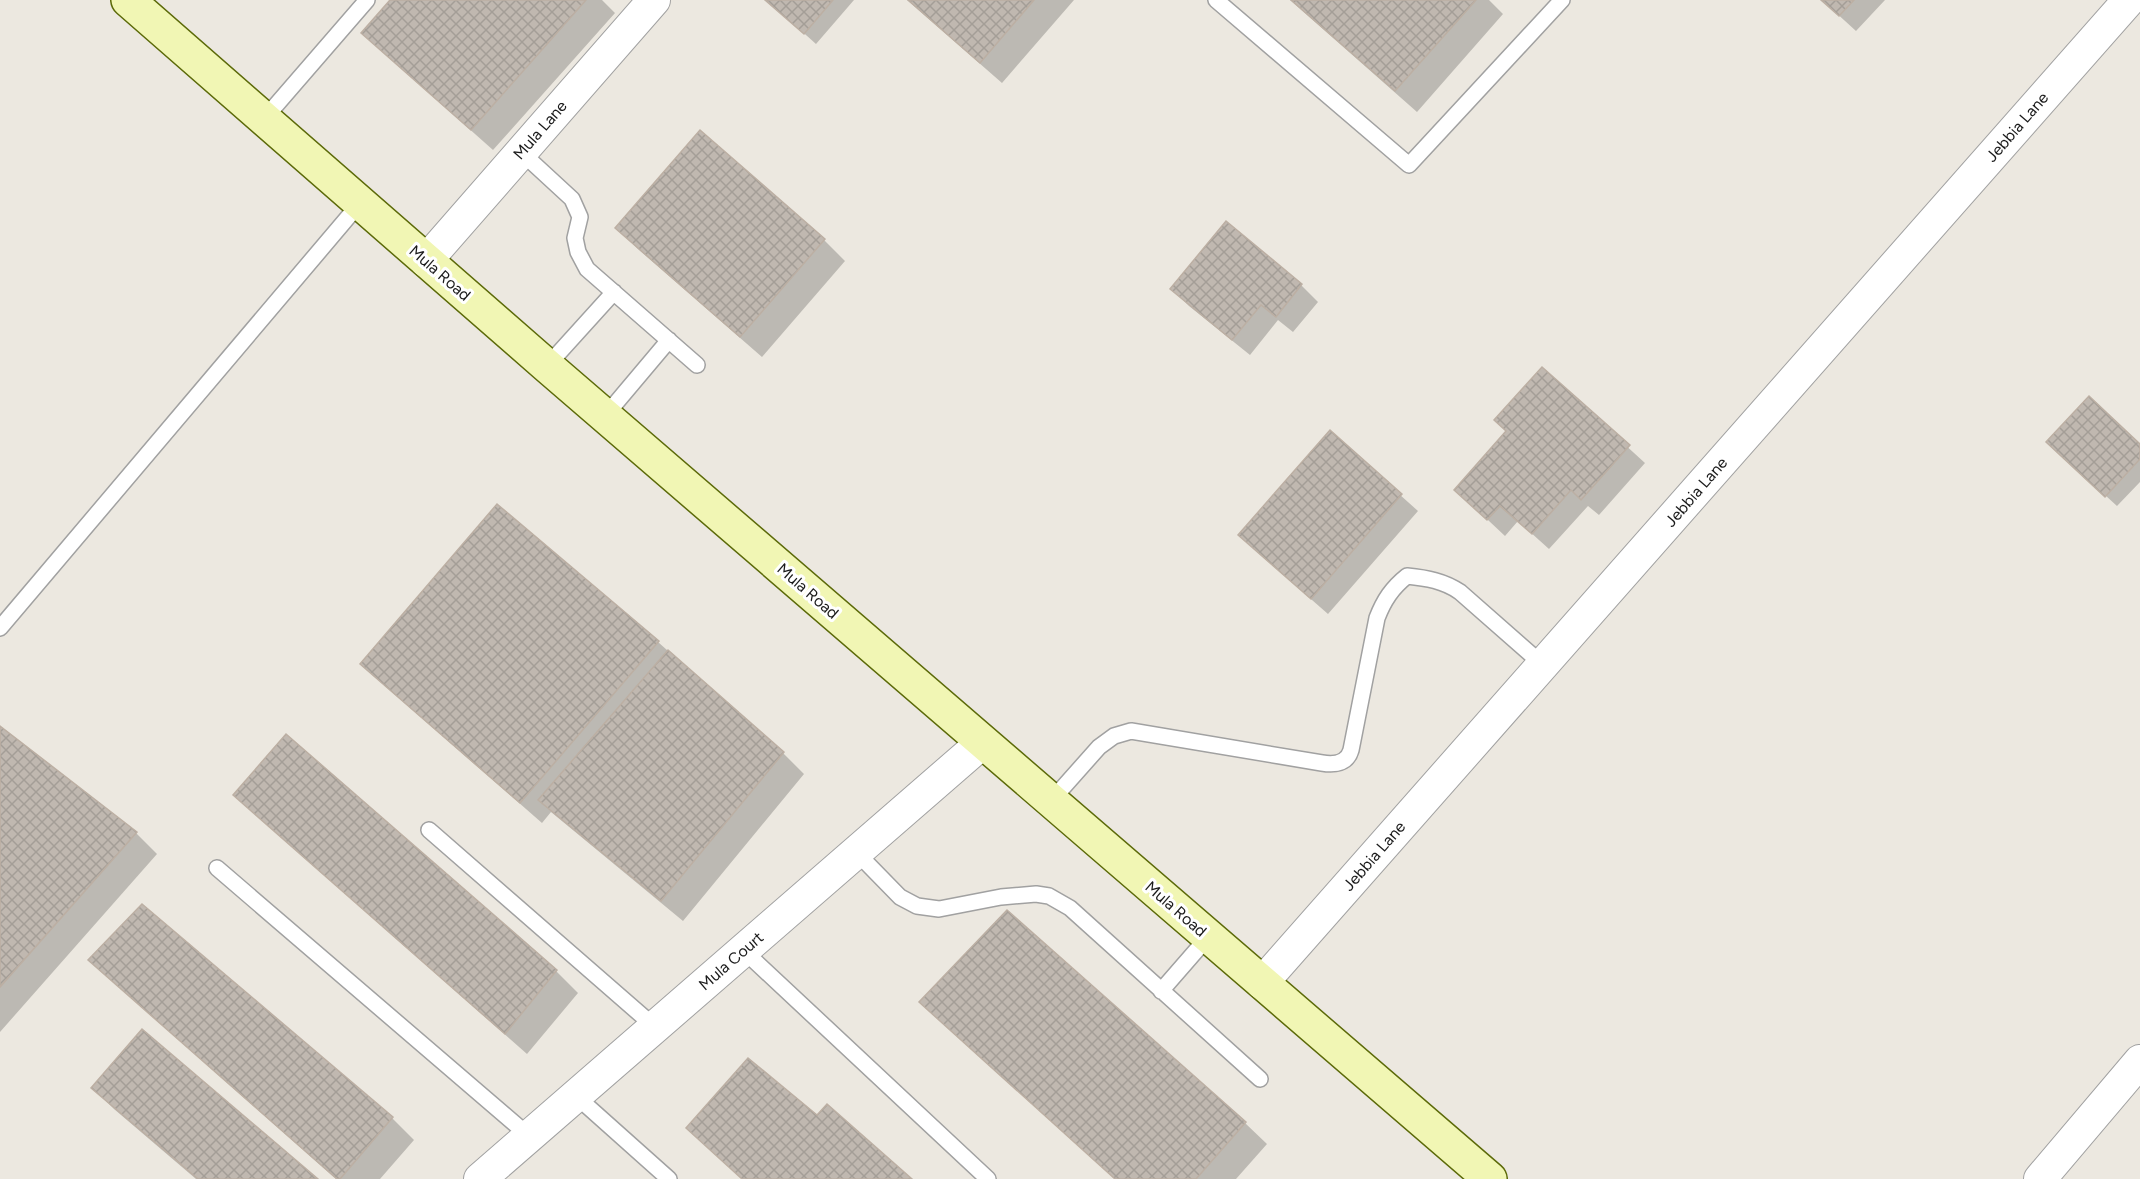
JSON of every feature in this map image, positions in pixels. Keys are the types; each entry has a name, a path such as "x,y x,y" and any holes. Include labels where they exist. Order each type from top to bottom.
{"street":[{"name":"Mula Road","path":"128,0 547,366 1490,1179"},
{"name":"Mula Lane","path":"426,261 654,0"},
{"name":"Jebbia Lane","path":"1262,983 2129,0"},
{"name":"Mula Court","path":"480,1179 983,742"},
{"path":"2040,1179 2140,1061"}],"lane":[{"path":"264,118 367,0"},
{"path":"1216,0 1409,165 1562,0"},
{"path":"521,152 572,199 580,217 575,238 578,252 587,269 697,365"},
{"path":"0,628 360,203"},
{"path":"547,366 614,292"},
{"path":"605,416 669,340"},
{"path":"1051,801 1099,747 1114,736 1131,732 1322,763 1339,763 1349,756 1351,750 1377,618 1383,602 1395,586 1407,576 1447,583 1543,664"},
{"path":"429,830 655,1027"},
{"path":"856,852 900,897 917,906 939,909 1001,897 1036,894 1049,896 1070,908 1260,1079"},
{"path":"217,868 529,1136"},
{"path":"1161,991 1208,937"},
{"path":"743,950 988,1179"},
{"path":"576,1096 669,1179"}],"building":[{"path":"390,0 586,0 471,130 361,33"},
{"path":"765,0 833,0 804,34"},
{"path":"908,0 1034,0 980,63"},
{"path":"1291,0 1476,0 1395,91"},
{"path":"1821,0 1854,0 1839,16"},
{"path":"700,130 825,239 740,337 615,228"},
{"path":"1226,221 1302,284 1276,317 1261,305 1232,340 1170,289"},
{"path":"1542,367 1630,445 1581,500 1571,490 1532,534 1500,506 1487,520 1454,490 1506,431 1494,420"},
{"path":"2089,396 2140,444 2140,459 2105,497 2046,442"},
{"path":"1330,430 1402,494 1311,599 1238,535"},
{"path":"497,504 659,641 520,803 360,664"},
{"path":"668,650 784,752 661,901 538,800"},
{"path":"0,726 137,832 0,987"},
{"path":"286,734 557,970 505,1034 233,795"},
{"path":"142,904 393,1117 340,1179 337,1179 88,960"},
{"path":"1007,910 1246,1122 1196,1179 1115,1179 919,1002"},
{"path":"142,1029 318,1179 198,1179 91,1088"},
{"path":"748,1058 817,1115 827,1104 912,1179 742,1179 686,1128"}]}
